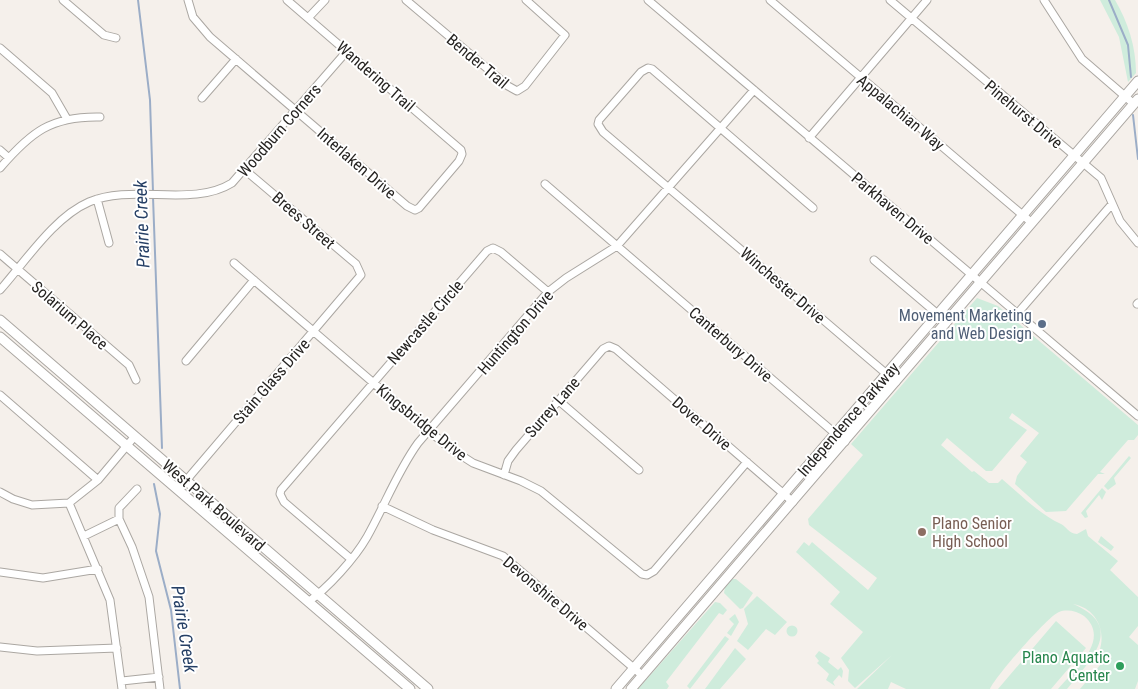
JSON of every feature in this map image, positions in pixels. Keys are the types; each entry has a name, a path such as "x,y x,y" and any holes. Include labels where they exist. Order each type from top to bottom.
{"main road":[{"name":"Independence Parkway","path":"616,689 1138,81"},
{"name":"Independence Parkway","path":"632,689 1136,102"},
{"name":"West Park Boulevard","path":"0,320 428,689"},
{"name":"West Park Boulevard","path":"0,338 410,689"}],"street":[{"path":"63,0 104,35 116,38"},
{"name":"Interlaken Drive","path":"188,0 193,17 200,27 407,206 415,210 428,198 459,161 462,154"},
{"name":"Wandering Trail","path":"287,0 457,146 462,154"},
{"path":"308,18 325,0"},
{"name":"Bender Trail","path":"406,0 508,86 517,91 525,86 565,35 526,0"},
{"name":"Parkhaven Drive","path":"648,0 1138,416"},
{"name":"Appalachian Way","path":"770,0 1032,223"},
{"name":"Pinehurst Drive","path":"890,0 1104,182 1120,221 1138,243"},
{"path":"810,138 927,0"},
{"path":"1044,0 1082,59 1124,96 1136,102"},
{"path":"0,48 52,92 67,118"},
{"name":"Woodburn Corners","path":"0,290 60,221 79,207 97,199 149,194 203,193 220,190 232,183 347,51"},
{"path":"202,98 236,59"},
{"name":"Winchester Drive","path":"721,128 648,68 641,72 602,116 598,124 599,128 896,382"},
{"name":"Huntington Drive","path":"308,602 318,595 368,536 404,462 548,292 566,278 617,246 754,90"},
{"path":"0,168 35,132 67,118 100,117"},
{"path":"721,128 813,208"},
{"path":"0,150 9,158"},
{"name":"Brees Street","path":"245,170 356,264 361,272"},
{"name":"Canterbury Drive","path":"545,184 845,442"},
{"path":"97,199 109,243"},
{"path":"1017,314 1112,204"},
{"name":"Newcastle Circle","path":"351,558 284,502 280,494 373,383 490,249 501,252 548,292"},
{"name":"Solarium Place","path":"0,254 129,365 136,380"},
{"path":"874,260 947,322"},
{"name":"Kingsbridge Drive","path":"234,263 429,431 467,459 541,491 636,571 647,576 654,571 747,462"},
{"name":"Stain Glass Drive","path":"178,490 314,332 359,278 361,272"},
{"path":"186,361 254,280"},
{"name":"Surrey Lane","path":"504,475 512,455 603,349 609,346"},
{"name":"Dover Drive","path":"609,346 616,349 793,502"},
{"path":"0,395 98,480"},
{"path":"558,400 639,470"},
{"path":"0,492 13,499 32,505 69,503 98,480 135,436"},
{"path":"137,489 119,508 119,519 132,548 149,598 160,689"},
{"path":"69,503 110,600 122,689"},
{"name":"Devonshire Drive","path":"382,506 433,530 503,556 643,676"},
{"path":"84,536 119,519"},
{"path":"0,572 43,578 98,569"},
{"path":"0,647 36,651 117,648"},
{"path":"122,680 159,677"}],"green space":[{"path":"1100,0 1115,0 1124,17 1135,54 1136,73 1128,82 1119,37"},
{"name":"Plano Senior High School","path":"977,298 998,306 1138,425 1138,435 1134,440 1128,440 1100,472 1105,474 1098,474 1066,511 1046,512 1015,484 1017,476 1027,462 1020,456 1039,433 1012,413 1009,418 1027,430 992,471 986,471 947,438 941,445 972,472 974,471 989,483 998,483 1002,479 1038,510 1072,532 1077,534 1086,529 1088,536 1118,561 1110,570 1138,597 1138,626 1129,637 1138,645 1138,681 1135,689 1080,689 1106,658 1099,652 1102,636 1098,622 1101,633 1099,644 1086,667 1067,689 1058,689 1087,655 1094,635 1092,625 1084,616 1069,611 1059,612 1044,624 1011,660 990,689 906,689 891,682 888,689 857,689 892,655 855,688 848,681 849,670 841,658 863,632 830,604 840,592 796,552 804,542 809,546 812,542 868,590 877,578 809,525 808,519 863,455 851,444","holes":["1073,604 1088,610 1098,622 1089,613"]},
{"path":"1129,456 1131,458 1114,478 1116,484 1108,490 1104,486"},
{"path":"1102,488 1106,492 1102,500 1099,495 1086,511 1088,517 1085,518 1081,513"},
{"path":"1101,536 1114,547 1111,551 1098,542"},
{"path":"732,579 736,579 753,593 743,608 740,609 724,593 725,587"},
{"path":"757,596 787,622 775,635 766,629 748,650 737,641 748,624 744,609"},
{"path":"715,602 720,603 727,610 723,615 719,613 666,682 669,686 667,689 638,689"},
{"path":"735,614 739,622 731,636 727,633 734,624 729,619"},
{"path":"1056,621 1086,648 1051,689 998,689"},
{"path":"792,625 798,631 792,637 786,631"},
{"path":"725,636 729,639 690,689 687,686"},
{"path":"735,648 746,659 720,689 705,689"},
{"path":"819,651 830,658 828,662 838,670 841,667 843,671 842,678 839,675 833,682 835,686 826,680 829,674 817,663 819,661 815,656"}],"waterway":[{"name":"Prairie Creek","path":"138,0 150,100 153,192"},
{"path":"1109,0 1128,45 1131,77"},
{"path":"1133,115 1138,159"},
{"name":"Prairie Creek","path":"153,197 162,448"},
{"name":"Prairie Creek","path":"154,484 160,514 156,551 171,610 180,689"}],"place":[{"name":"Movement Marketing and Web Design","path":"1042,324"},
{"name":"Plano Senior High School","path":"922,532"},
{"name":"Plano Aquatic Center","path":"1120,666"}]}
